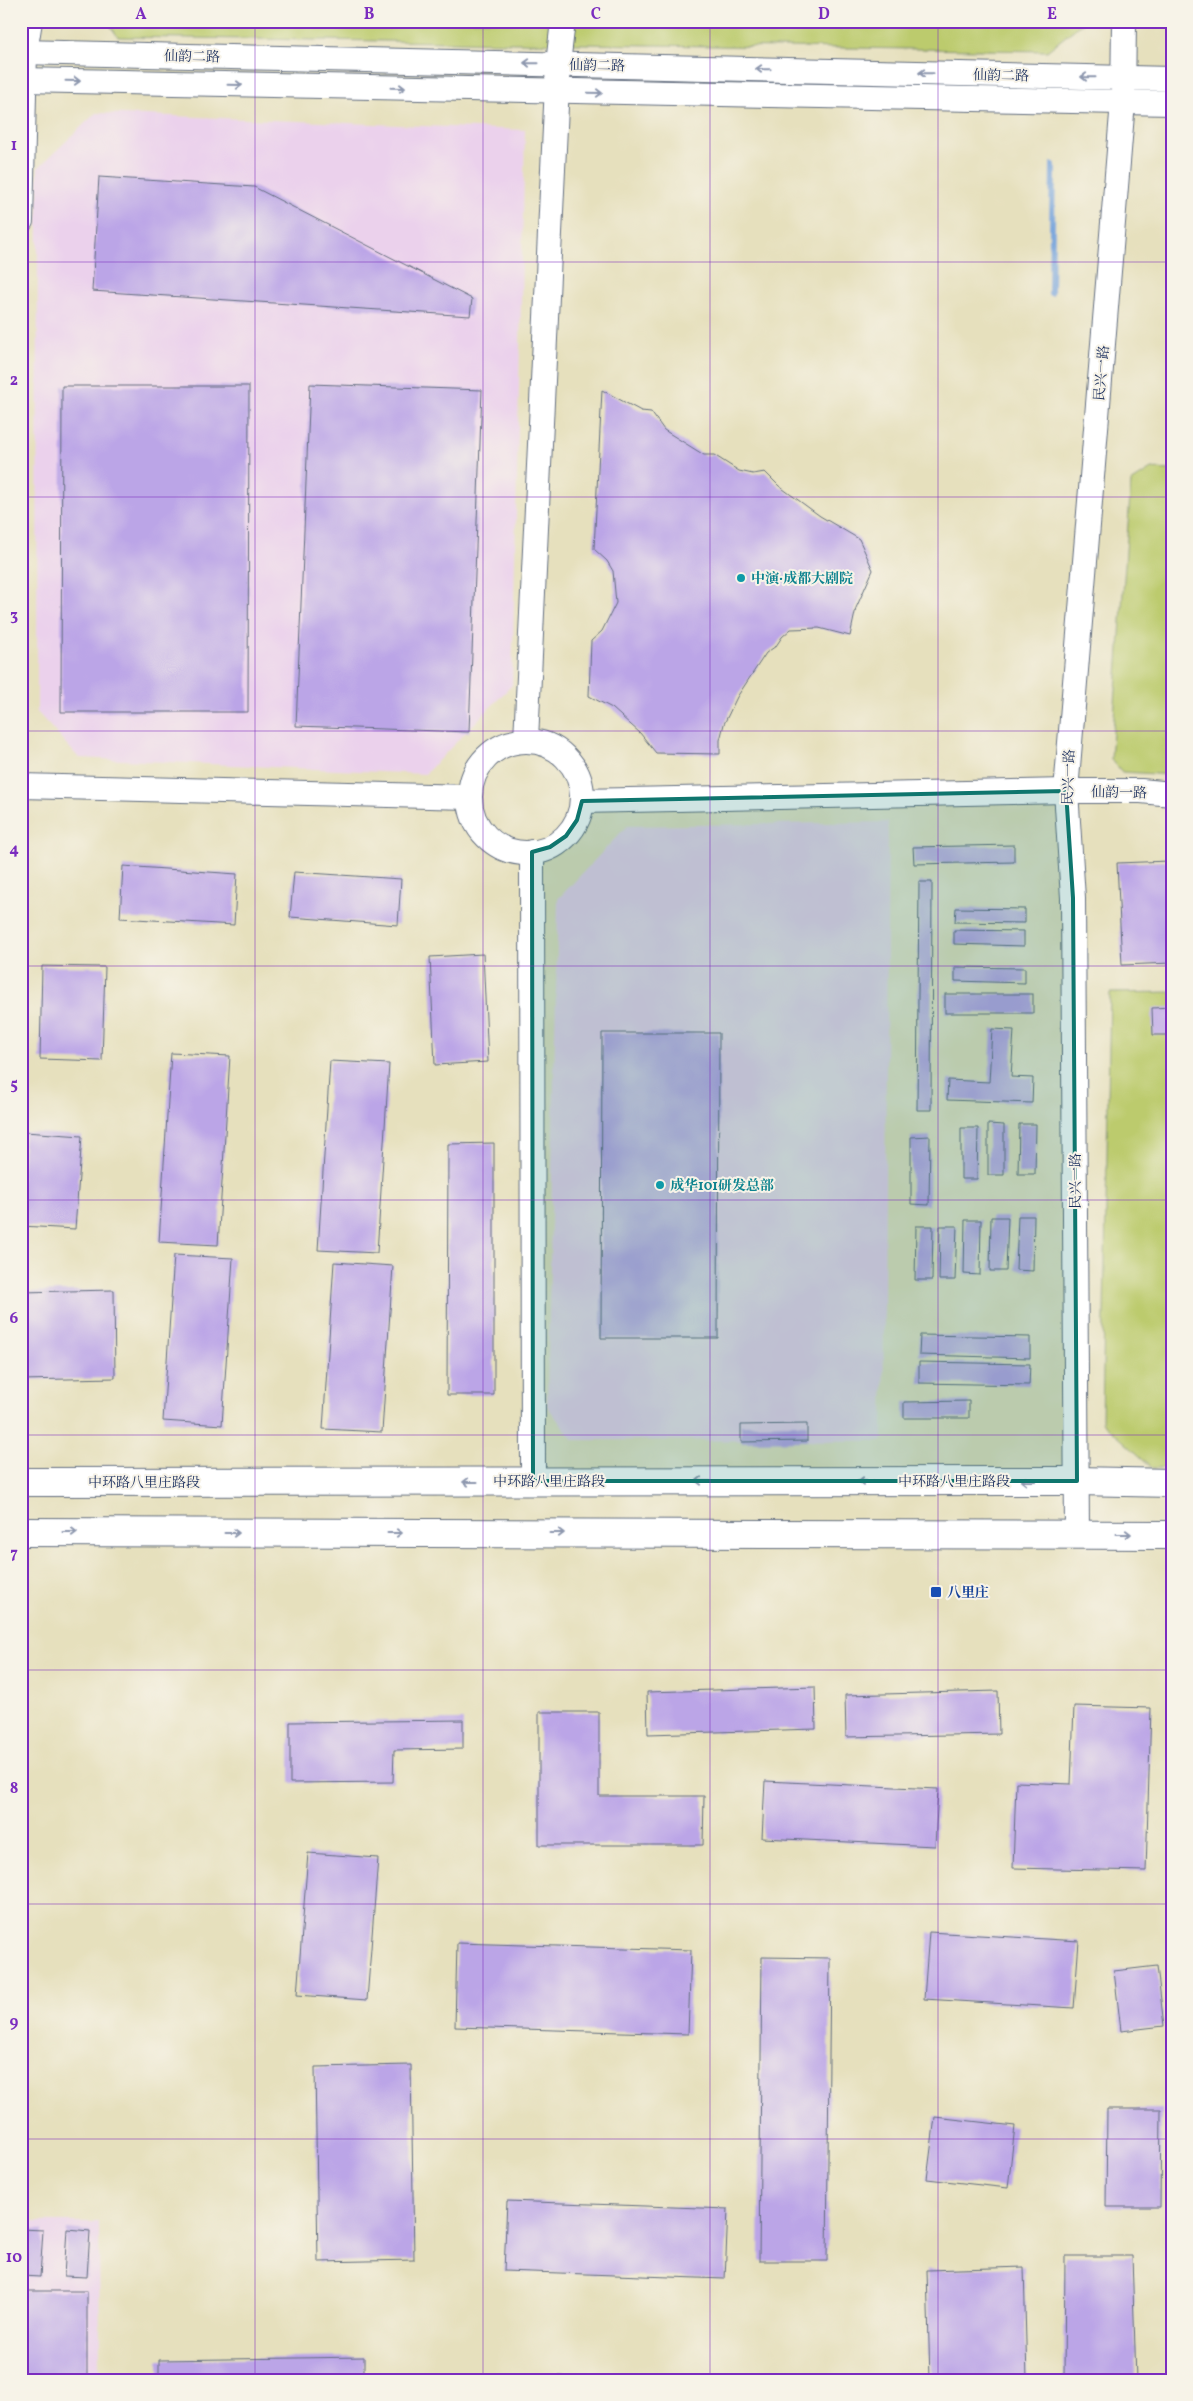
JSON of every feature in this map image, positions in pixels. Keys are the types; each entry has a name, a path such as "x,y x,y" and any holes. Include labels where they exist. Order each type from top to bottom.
{"main road":[{"name":"中环路八里庄路段","path":"21,1482 1077,1481 1172,1483"},
{"path":"21,1532 1172,1535"}],"street":[{"path":"21,221 23,52 30,21"},
{"path":"526,740 558,64 563,21"},
{"name":"民兴一路","path":"1077,1534 1073,898 1066,791 1123,102 1124,21"},
{"name":"仙韵二路","path":"23,52 1172,79"},
{"name":"仙韵二路","path":"23,80 1172,103"},
{"path":"526,740 544,743 559,751 571,764 580,781 582,801 577,820 566,836 550,847 532,852 512,851 494,844 480,830 472,814 469,797 472,780 480,764 493,751 508,743 526,740"},
{"path":"21,786 469,797"},
{"name":"仙韵一路","path":"582,801 1066,791 1141,791 1172,794"},
{"path":"532,852 533,1482"}],"highlighted area":[{"path":"1066,791 1073,898 1077,1481 533,1481 532,852 550,847 566,836 577,820 582,801"}],"shaded area":[{"path":"96,113 525,130 512,685 425,774 79,758 37,712 38,168"},
{"path":"888,822 883,1441 573,1440 547,1406 558,899 627,826"},
{"path":"21,2222 99,2222 100,2380 21,2380"}],"green space":[{"path":"107,21 1085,21 1047,51 118,37"},
{"path":"1151,469 1172,470 1172,775 1122,772 1111,759 1131,482"},
{"path":"1172,992 1172,1468 1153,1468 1102,1422 1110,993"}],"building":[{"path":"837,21 859,21 842,30"},
{"path":"99,177 254,187 472,299 470,316 92,291"},
{"path":"310,384 482,390 469,732 296,726"},
{"path":"62,386 249,386 248,712 61,712"},
{"name":"中演·成都大剧院","path":"602,390 641,411 651,412 664,430 704,455 714,455 739,471 753,474 765,472 779,486 820,516 859,539 873,570 856,608 850,636 819,628 791,629 776,646 766,653 737,697 724,724 720,740 720,754 656,753 640,733 612,708 589,696 591,641 602,631 616,603 613,571 607,561 594,549"},
{"path":"1014,845 1014,862 914,864 913,847"},
{"path":"1169,861 1172,963 1122,965 1117,863"},
{"path":"123,866 237,874 234,925 120,918"},
{"path":"294,872 401,879 398,925 290,917"},
{"path":"919,882 932,882 931,1110 917,1110"},
{"path":"956,908 1025,909 1025,923 955,922"},
{"path":"954,930 1024,931 1024,946 954,944"},
{"path":"483,954 488,1062 435,1065 430,957"},
{"path":"42,966 105,967 102,1061 40,1059"},
{"path":"955,967 1025,968 1025,983 955,981"},
{"path":"945,994 1033,994 1033,1013 945,1013"},
{"path":"1172,1007 1172,1035 1153,1035 1152,1008"},
{"path":"992,1029 1014,1030 1011,1077 1033,1078 1032,1103 947,1100 948,1080 989,1082"},
{"name":"成华101研发总部","path":"602,1033 719,1033 718,1338 601,1338"},
{"path":"171,1053 230,1056 218,1245 159,1242"},
{"path":"330,1061 389,1064 377,1253 318,1250"},
{"path":"988,1124 1004,1125 1004,1175 988,1175"},
{"path":"1019,1124 1036,1124 1035,1174 1018,1174"},
{"path":"961,1128 978,1128 977,1179 961,1179"},
{"path":"25,1132 82,1136 75,1229 21,1226 21,1184"},
{"path":"930,1136 929,1205 911,1204 911,1137"},
{"path":"494,1143 494,1395 447,1395 448,1144"},
{"path":"1018,1216 1034,1216 1033,1271 1016,1270"},
{"path":"991,1217 1008,1217 1006,1271 990,1271"},
{"path":"965,1220 981,1220 980,1275 964,1274"},
{"path":"916,1226 933,1226 932,1280 915,1280"},
{"path":"940,1226 957,1226 955,1280 939,1280"},
{"path":"174,1255 233,1258 222,1425 163,1421"},
{"path":"334,1262 393,1266 382,1432 323,1429"},
{"path":"114,1290 115,1378 21,1380 21,1292"},
{"path":"920,1335 1030,1337 1030,1358 919,1355"},
{"path":"919,1362 1030,1364 1029,1385 919,1383"},
{"path":"969,1401 969,1418 904,1418 904,1402"},
{"path":"807,1424 807,1441 741,1442 741,1425"},
{"path":"815,1687 816,1729 648,1734 647,1692"},
{"path":"998,1691 999,1734 846,1737 845,1695"},
{"path":"1074,1706 1151,1708 1146,1871 1013,1868 1016,1782 1071,1784"},
{"path":"539,1712 599,1712 599,1796 704,1796 703,1845 539,1845"},
{"path":"463,1720 463,1749 394,1750 393,1782 290,1783 290,1722"},
{"path":"765,1781 938,1789 935,1846 762,1838"},
{"path":"308,1853 378,1858 367,2000 297,1995"},
{"path":"929,1932 1079,1941 1074,2008 924,1999"},
{"path":"457,1943 691,1950 688,2034 455,2027"},
{"path":"762,1957 830,1958 827,2261 759,2261"},
{"path":"1157,1966 1164,2026 1121,2031 1114,1971"},
{"path":"411,2065 414,2260 318,2262 315,2067"},
{"path":"1107,2109 1161,2109 1160,2207 1106,2207"},
{"path":"935,2117 1015,2126 1008,2188 927,2179"},
{"path":"507,2201 728,2209 725,2279 504,2271"},
{"path":"21,2229 43,2230 40,2277 21,2276"},
{"path":"67,2229 90,2231 87,2277 64,2276"},
{"path":"1065,2256 1132,2256 1136,2380 1064,2380"},
{"path":"1024,2267 1027,2380 930,2380 927,2270"},
{"path":"21,2291 87,2291 87,2380 21,2380"},
{"path":"364,2357 364,2380 159,2380 159,2360"},
{"path":"538,2374 582,2378 582,2380 537,2380"}],"waterway":[{"path":"1051,293 1053,165"}],"place":[{"name":"中演·成都大剧院","path":"741,578"},
{"name":"成华101研发总部","path":"660,1185"},
{"name":"八里庄","path":"936,1592"}]}
